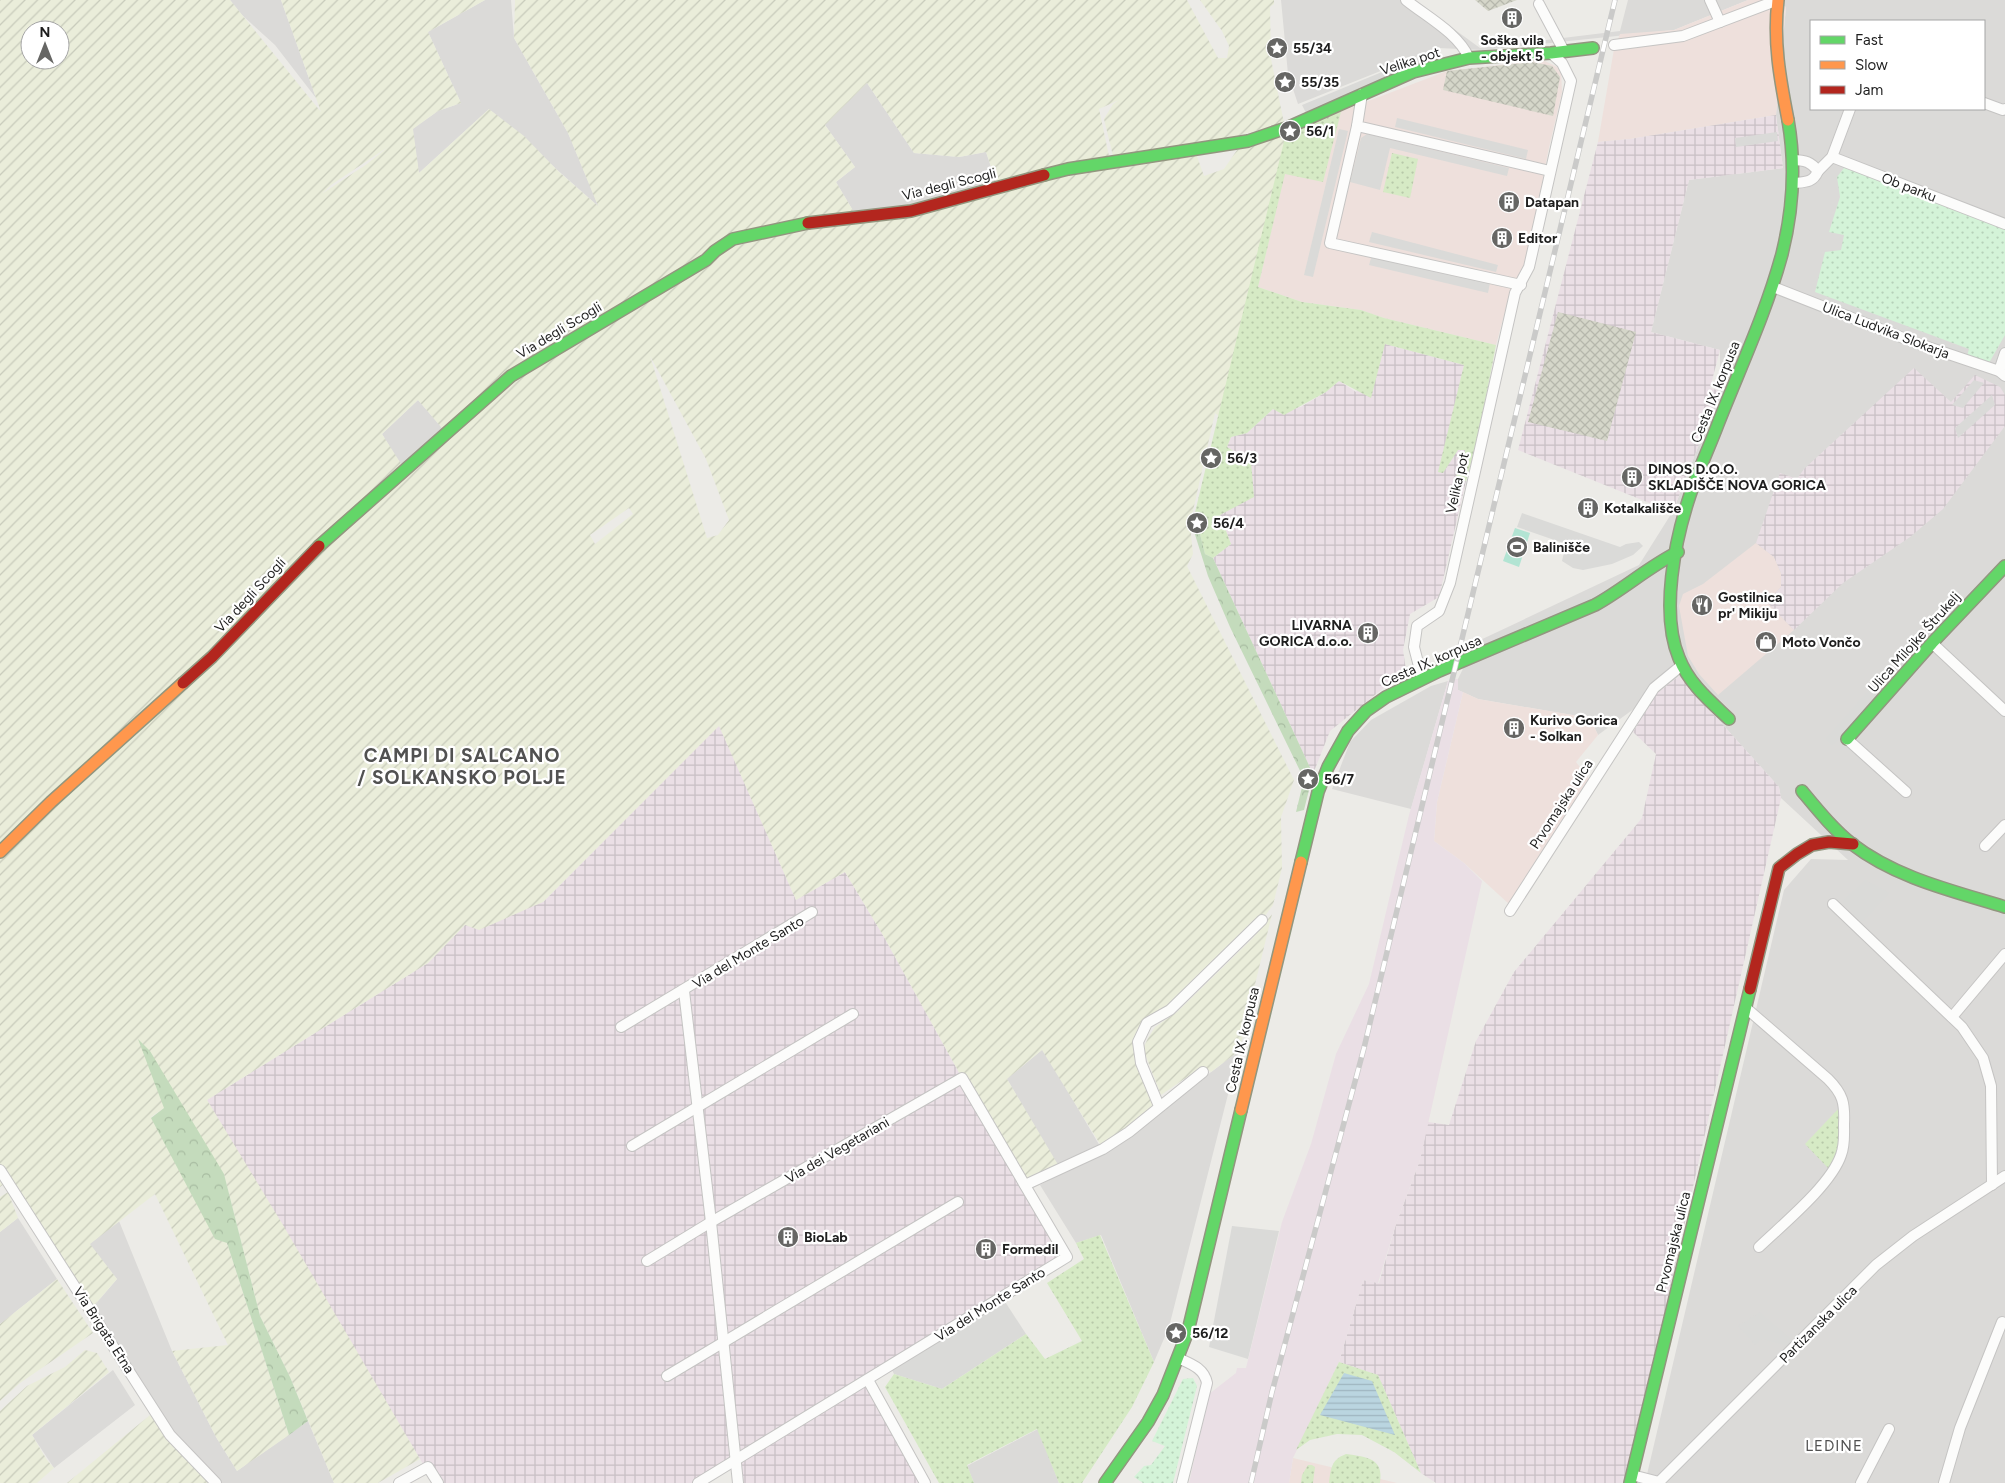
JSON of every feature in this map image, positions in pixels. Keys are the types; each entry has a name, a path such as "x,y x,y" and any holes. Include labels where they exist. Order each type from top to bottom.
{"street":[{"name":"Velika pot","path":"1406,0 1455,38 1465,48 1469,58"},
{"path":"1710,0 1720,22"},
{"path":"1614,45 1683,36 1778,0"},
{"name":"Cesta IX. korpusa","path":"1105,1483 1148,1422 1178,1358 1188,1331 1308,832 1327,764 1350,728 1377,702 1422,678 1597,604 1640,577 1662,559 1678,552 1682,524 1690,494 1773,287 1788,235 1794,182 1789,118 1776,42 1775,25 1778,0"},
{"path":"1539,4 1564,51"},
{"name":"Velika pot","path":"1289,127 1412,72 1469,58 1551,53 1592,48"},
{"name":"Velika pot","path":"1422,678 1414,647 1417,626 1439,611 1450,583 1515,293 1529,267 1571,81 1562,63 1551,53"},
{"path":"1362,94 1330,243 1521,285"},
{"path":"1985,103 2005,109"},
{"path":"1794,182 1808,182 1816,178 1818,171 1832,156 1850,110"},
{"path":"1356,126 1550,171"},
{"name":"Via degli Scogli","path":"0,852 51,802 212,658 308,557 510,376 706,260 715,251 733,239 800,224 911,211 1068,169 1248,141 1289,127"},
{"name":"Ob parku","path":"1832,156 2005,224"},
{"path":"1793,160 1803,160 1812,163 1818,171"},
{"name":"Ulica Ludvika Slokarja","path":"1773,287 2002,373"},
{"path":"2002,373 2005,353"},
{"path":"1678,552 1671,591 1672,626 1676,653 1689,678 1729,719"},
{"name":"Ulica Milojke Štrukelj","path":"1847,739 1932,643 2005,566"},
{"path":"1932,643 2005,711"},
{"name":"Prvomajska ulica","path":"1510,911 1654,688 1682,665"},
{"path":"1847,739 1906,792"},
{"path":"1802,791 1823,816 1853,844 1882,862 1926,882 2005,907"},
{"path":"1985,846 2005,825"},
{"name":"Prvomajska ulica","path":"1631,1479 1779,868 1802,850 1816,843 1826,841 1853,844"},
{"path":"1833,904 1962,1027 1983,1058 1991,1086 1992,1185"},
{"name":"Via del Monte Santo","path":"621,1027 684,991 812,912"},
{"path":"1159,1106 1141,1063 1138,1042 1147,1023 1170,1010 1262,920"},
{"path":"1952,1017 2005,954"},
{"name":"Via del Monte Santo","path":"684,991 711,1222 738,1483"},
{"path":"1746,1008 1828,1079 1840,1091 1844,1103 1844,1145 1835,1169 1811,1196 1759,1247"},
{"path":"632,1146 853,1014"},
{"path":"1025,1185 1103,1149 1129,1132 1203,1072"},
{"name":"Via del Monte Santo","path":"736,1461 1067,1257 962,1078"},
{"name":"Via dei Vegetariani","path":"711,1222 962,1078"},
{"name":"Via Brigata Etna","path":"0,1170 4,1184 170,1435 216,1483"},
{"name":"Partizanska ulica","path":"1631,1479 1659,1483 1876,1265 1912,1236 2005,1176"},
{"path":"667,1376 958,1202"},
{"path":"648,1261 711,1222"},
{"path":"1944,1483 1960,1428 2002,1322"},
{"path":"1178,1358 1200,1369 1207,1383 1182,1483"},
{"path":"868,1380 924,1483"},
{"path":"1861,1483 1889,1429"},
{"path":"698,1483 736,1461"},
{"path":"399,1483 428,1467 438,1483"}],"shaded area":[{"path":"230,0 281,0 316,98 275,45 242,15"},
{"path":"485,0 511,0 514,38 568,133 599,207 489,109 419,173 412,129 438,111 461,103 428,32"},
{"path":"1281,0 1414,0 1480,48 1620,31 1628,0 1748,0 1674,30 1483,50 1438,48 1298,104 1288,74"},
{"path":"1475,0 1517,0 1488,11"},
{"path":"1748,0 1771,0 1786,7 1776,115 1630,139 1598,142 1614,49 1620,34 1674,30"},
{"path":"1771,0 2005,0 2005,1483 1645,1483 1784,890 1811,859 1848,860 1781,798 1779,787 1679,676 1598,735 1590,718 1478,699 1458,690 1458,679 1476,642 1639,565 1673,511 1720,391 1720,350 1651,332 1689,180 1783,168 1776,115 1786,7"},
{"path":"1428,53 1432,62 1306,113 1302,105"},
{"path":"1543,60 1561,69 1562,92 1548,152 1527,266 1510,293 1496,345 1384,318 1361,310 1302,302 1258,287 1295,129 1447,71"},
{"path":"1532,62 1552,66 1560,77 1553,116 1443,90 1447,71"},
{"path":"867,83 914,153 959,157 986,152 996,182 933,200 855,214 836,182 855,167 825,125"},
{"path":"1776,115 1783,168 1689,180 1651,332 1720,350 1710,388 1720,391 1673,511 1518,450 1598,142 1630,139"},
{"path":"1397,118 1528,150 1526,159 1395,127"},
{"path":"1339,129 1348,131 1313,277 1304,275"},
{"path":"1777,132 1778,141 1736,147 1735,138"},
{"path":"1367,134 1509,168 1507,176 1390,148 1380,190 1350,182 1361,138"},
{"path":"1372,232 1498,265 1496,272 1369,242"},
{"path":"1372,255 1490,283 1488,293 1369,265"},
{"path":"1832,298 1913,328 1903,333 1822,302"},
{"path":"1558,312 1636,332 1607,441 1528,422"},
{"path":"1936,339 1967,350 1966,355 1934,344"},
{"path":"1385,344 1464,365 1460,385 1458,449 1465,450 1466,481 1439,597 1410,614 1403,650 1406,670 1330,731 1313,774 1213,558 1231,544 1220,515 1251,479 1251,462 1227,447 1231,437 1247,433 1273,409 1301,407 1326,392 1339,381 1356,392"},
{"path":"1914,368 1951,402 1975,375 2000,387 2005,395 2005,426 1943,509 1910,537 1843,583 1794,630 1767,602 1781,587 1781,573 1774,557 1756,543 1780,473 1797,479 1804,469"},
{"path":"1974,380 1984,383 1963,408 1952,405"},
{"path":"1992,395 1995,405 1958,438 1955,428"},
{"path":"418,400 443,429 401,465 382,434"},
{"path":"1522,513 1620,547 1639,542 1643,546 1633,555 1612,564 1583,570 1573,568 1562,561 1566,544 1517,527"},
{"path":"1756,543 1774,557 1781,573 1781,587 1767,602 1794,630 1718,695 1699,674 1688,656 1679,606 1683,594 1703,584"},
{"path":"1597,594 1599,599 1496,640 1494,634"},
{"path":"1679,676 1779,787 1781,798 1626,1483 1436,1483 1421,1473 1378,1375 1339,1362 1363,1280 1379,1283 1396,1224 1420,1160 1428,1122 1449,1125 1476,1041 1514,972 1642,818 1656,754 1633,732 1657,693"},
{"path":"1458,679 1458,690 1463,692 1437,802 1434,841 1464,863 1482,881 1420,1160 1396,1224 1378,1283 1363,1280 1339,1362 1293,1458 1289,1483 1189,1483 1209,1394 1236,1373 1237,1368 1246,1368 1282,1222 1311,1144 1336,1054 1369,984 1409,815 1448,681"},
{"path":"1448,681 1411,809 1332,789 1350,742 1371,720 1431,686"},
{"path":"1872,687 1879,693 1833,745 1826,739"},
{"path":"1463,692 1478,699 1590,718 1598,735 1576,762 1589,779 1509,904 1464,863 1434,841 1437,802"},
{"path":"719,725 796,900 845,872 884,937 962,1078 1067,1257 869,1380 925,1483 738,1483 736,1462 698,1483 438,1483 423,1464 207,1100 428,963 465,925 543,902"},
{"path":"1866,880 1889,893 1862,922 1843,901"},
{"path":"1043,1049 1104,1153 1239,1051 1169,1327 1154,1362 1101,1235 1076,1243 1040,1185 1062,1173 1007,1079"},
{"path":"18,1218 57,1279 0,1324 0,1232"},
{"path":"119,1221 172,1351 216,1437 237,1471 308,1421 334,1483 222,1483 175,1433 94,1306 117,1279 89,1244"},
{"path":"1232,1226 1279,1231 1248,1359 1209,1347"},
{"path":"1002,1297 1026,1334 942,1389 894,1374 890,1366"},
{"path":"1760,1312 1792,1340 1787,1346 1762,1339 1755,1345 1738,1326"},
{"path":"113,1370 135,1405 54,1468 32,1435"},
{"path":"1038,1429 1059,1483 974,1483 967,1466"},
{"path":"1293,1458 1397,1483 1289,1483"}],"green space":[{"path":"0,0 230,0 321,112 281,0 485,0 428,32 461,103 438,111 413,129 419,173 489,109 524,136 558,171 598,206 568,133 514,38 515,0 1187,0 1218,58 1227,58 1229,46 1222,31 1200,0 1274,0 1274,4 1270,7 1271,59 1284,123 1194,148 1204,176 1224,169 1237,150 1290,131 1222,419 1215,413 1190,524 1193,554 1187,566 1294,780 1281,817 1282,868 1273,905 1262,920 1170,1010 1147,1023 1138,1042 1159,1106 1103,1149 1042,1050 1007,1079 1060,1168 1025,1185 845,872 796,900 719,726 543,902 479,930 465,925 428,963 207,1100 283,1225 420,1459 378,1483 334,1483 290,1377 260,1316 224,1174 164,1108 151,1117 227,1243 289,1435 237,1471 216,1437 172,1351 228,1345 155,1194 90,1244 117,1279 90,1310 8,1181 0,1187","holes":["867,83 914,153 959,157 986,152 998,187 716,250 720,238 809,220 855,214 836,182 855,167 825,125","1119,100 1113,104 1104,119 1114,160 1109,156 1099,109","388,147 367,164 323,193 331,185","650,356 706,459 729,520 718,535 707,538","418,400 447,434 405,470 382,434","629,508 633,514 595,544 590,535"]},
{"path":"1341,112 1323,182 1285,174 1258,287 1302,302 1361,310 1384,318 1496,345 1478,438 1466,481 1456,480 1457,472 1462,468 1465,450 1458,450 1443,473 1438,472 1464,365 1385,344 1371,398 1339,381 1326,392 1284,415 1273,409 1247,433 1231,437 1227,447 1251,462 1254,497 1220,515 1231,544 1213,558 1205,554 1198,526 1192,525 1286,133 1331,113"},
{"path":"1392,153 1418,159 1410,198 1383,192"},
{"path":"1844,168 1856,170 2005,228 2005,335 1989,363 1967,356 1969,349 1815,292 1825,252 1841,250 1844,235 1829,232 1840,197 1837,177"},
{"path":"1192,525 1198,526 1205,554 1213,558 1313,774 1304,810 1296,812 1304,779 1230,627 1208,576"},
{"name":"Balinišče","path":"1515,528 1530,533 1519,567 1503,561"},
{"path":"1272,914 1239,1051 1211,1072 1203,1066 1161,1095 1143,1049 1148,1038 1155,1027 1177,1012 1253,938"},
{"path":"138,1039 150,1051 224,1174 260,1316 290,1377 308,1421 289,1435 227,1243 215,1239 151,1118 164,1108"},
{"path":"1840,1107 1838,1146 1829,1169 1805,1144"},
{"path":"8,1192 18,1218 0,1232 0,1197"},
{"path":"1100,1235 1154,1362 1132,1407 1082,1483 1059,1483 1037,1429 967,1465 974,1483 939,1483 885,1387 894,1374 942,1389 1026,1334 1045,1359 1082,1341 1047,1283 1084,1259 1076,1243"},
{"path":"57,1279 93,1333 20,1383 0,1401 0,1324"},
{"path":"85,1350 97,1353 109,1372 32,1435 54,1468 37,1483 0,1483 0,1411 27,1386 65,1367"},
{"path":"1339,1362 1378,1375 1421,1473 1394,1452 1362,1435 1337,1434 1310,1440 1296,1450"},
{"path":"1193,1378 1197,1386 1173,1483 1143,1483 1134,1477 1144,1466 1151,1465 1165,1446 1152,1441 1183,1379"},
{"path":"155,1411 166,1438 209,1483 67,1483"},
{"path":"1346,1454 1361,1456 1377,1464 1381,1475 1380,1483 1329,1483 1333,1465 1337,1459"},
{"path":"1308,1465 1315,1467 1313,1483 1301,1483 1302,1475"}],"water":[{"path":"1344,1373 1372,1381 1395,1435 1320,1415"}],"railway":[{"path":"1251,1483 1272,1392 1364,1048 1615,0"}],"traffic: fast":[{"path":"1044,175 1068,169 1248,141 1289,127 1413,72 1469,58 1551,53 1593,48"},
{"path":"1729,719 1694,684 1679,658 1673,640 1671,620 1672,576 1679,533 1690,495 1761,319 1782,254 1789,221 1793,171 1788,120"},
{"path":"319,546 511,376 706,260 715,251 733,239 808,223"},
{"path":"1301,862 1318,792 1328,767 1348,731 1366,711 1386,697 1439,671 1595,605 1656,564 1678,552"},
{"path":"1847,739 1932,643 2005,566"},
{"path":"1802,791 1838,832 1869,856 1906,875 2005,907"},
{"path":"1630,1483 1750,989"},
{"path":"1105,1483 1148,1422 1163,1395 1188,1331 1241,1110"}],"traffic: slow":[{"path":"1778,0 1777,45 1788,120"},
{"path":"0,852 51,802 183,683"},
{"path":"1241,1110 1301,862"}],"traffic: jam":[{"path":"808,223 911,211 1044,175"},
{"path":"183,683 212,657 319,546"},
{"path":"1750,989 1779,868 1812,845 1829,842 1853,844"}],"place":[{"name":"Soška vila - objekt 5","path":"1512,18"},
{"name":"55/34","path":"1277,48"},
{"name":"55/35","path":"1285,82"},
{"name":"56/1","path":"1290,131"},
{"name":"Datapan","path":"1509,202"},
{"name":"Editor","path":"1502,238"},
{"name":"56/3","path":"1211,458"},
{"name":"DINOS D.O.O. SKLADIŠČE NOVA GORICA","path":"1632,477"},
{"name":"Kotalkališče","path":"1588,508"},
{"name":"56/4","path":"1197,523"},
{"name":"Balinišče","path":"1517,547"},
{"name":"Gostilnica pr' Mikiju","path":"1702,605"},
{"name":"LIVARNA GORICA d.o.o.","path":"1368,633"},
{"name":"Moto Vončo","path":"1766,642"},
{"name":"Kurivo Gorica - Solkan","path":"1514,728"},
{"name":"56/7","path":"1308,779"},
{"name":"BioLab","path":"788,1237"},
{"name":"Formedil","path":"986,1249"},
{"name":"56/12","path":"1176,1333"}],"district":[{"name":"CAMPI DI SALCANO / SOLKANSKO POLJE","path":"462,766"},
{"name":"LEDINE","path":"1834,1446"}]}
